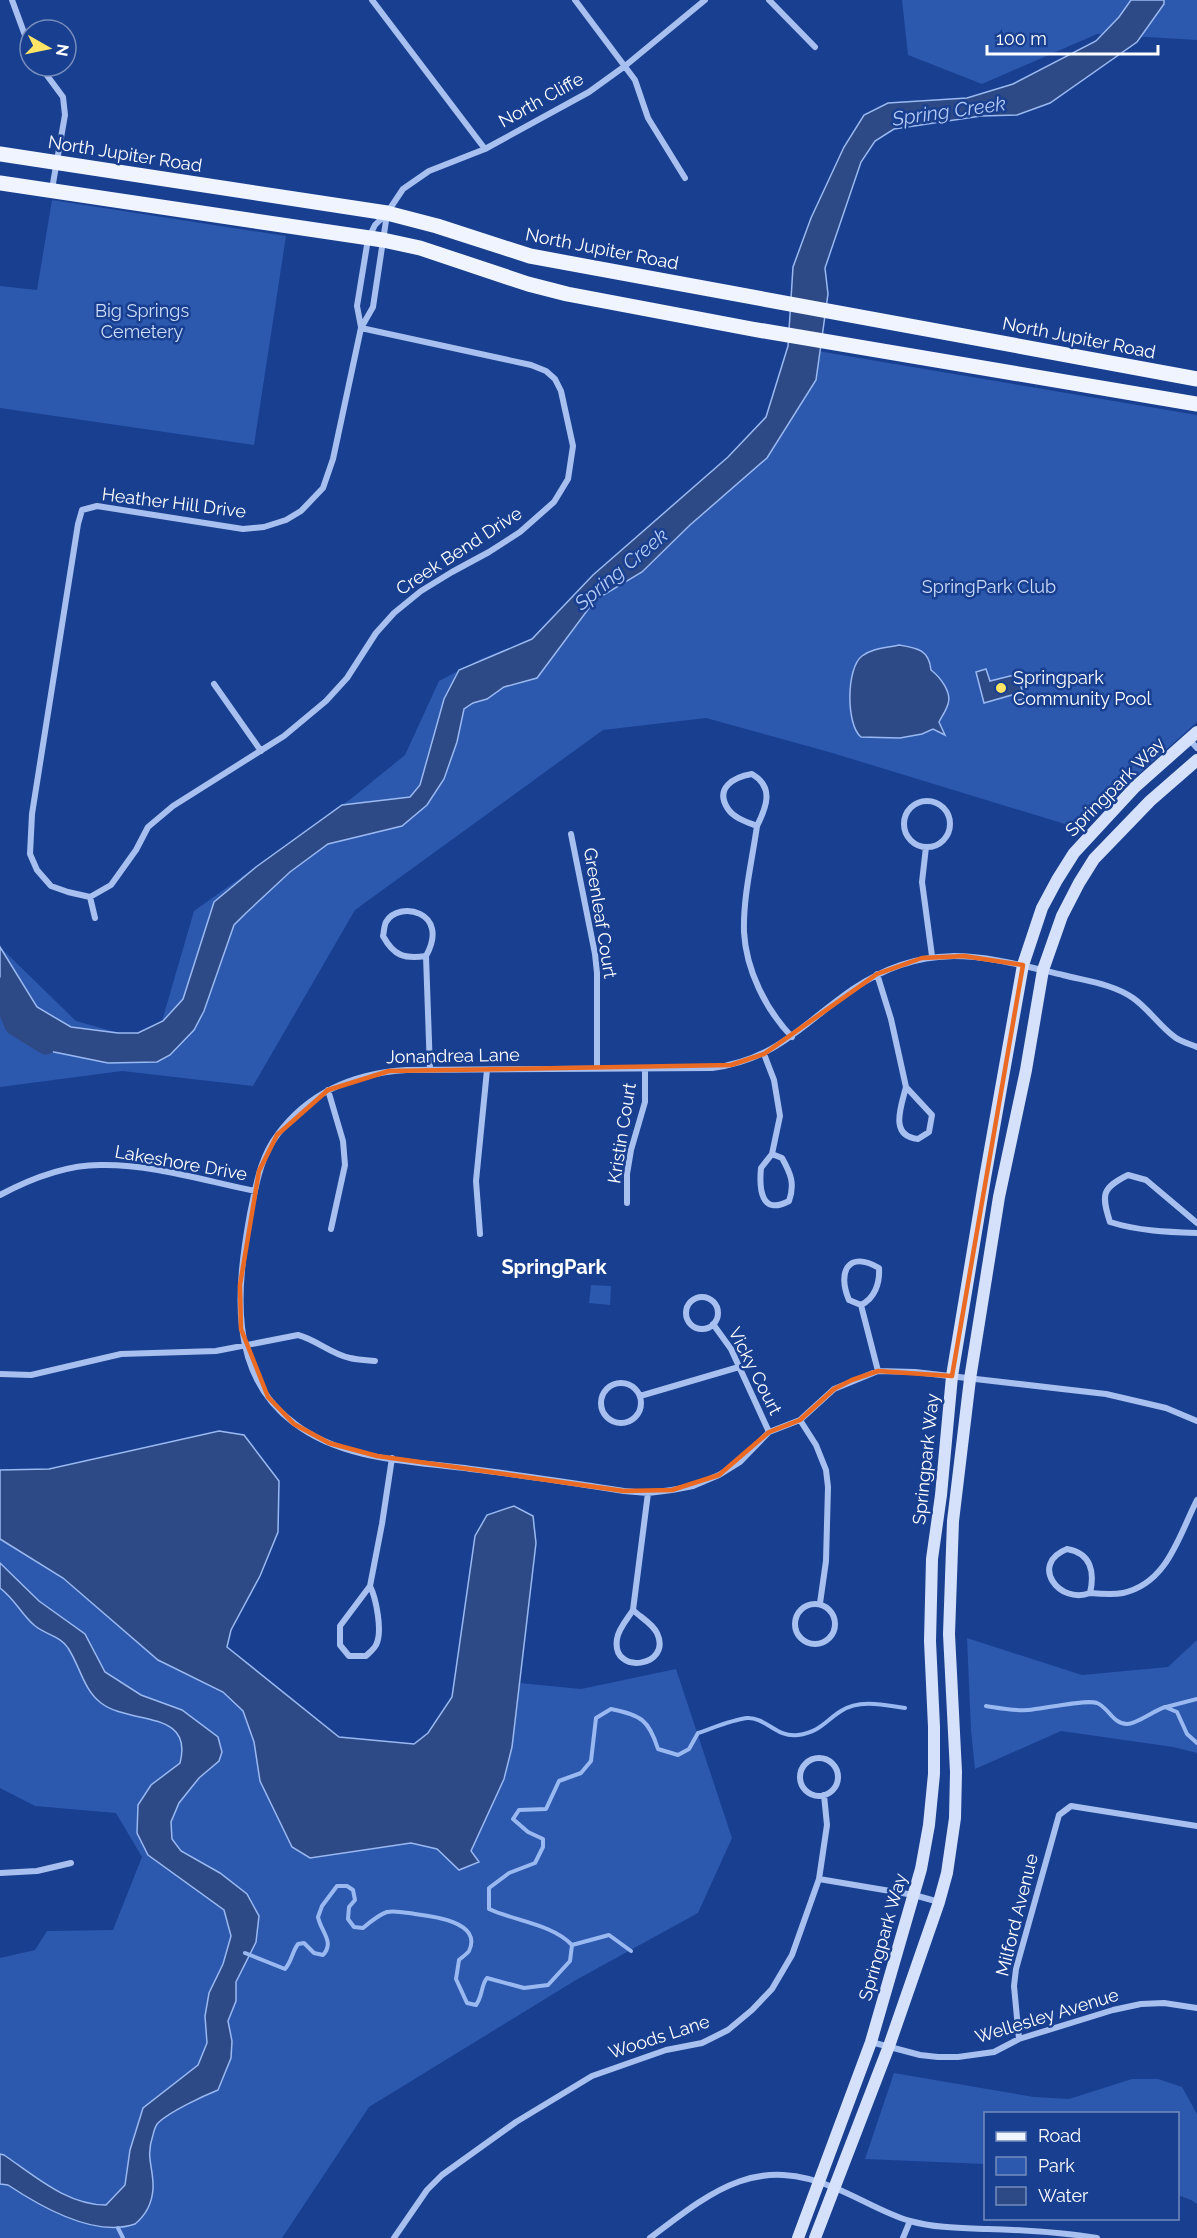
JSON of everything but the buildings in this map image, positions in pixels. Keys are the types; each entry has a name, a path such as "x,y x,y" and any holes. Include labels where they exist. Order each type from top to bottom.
{"main road":[{"name":"North Jupiter Road","path":"0,154 387,213 437,226 530,256 1197,379"},
{"path":"0,183 420,248 528,284 567,294 752,329 1197,404"},
{"path":"1117,390 1121,366"}],"street":[{"path":"12,0 19,18"},
{"path":"372,0 485,149"},
{"path":"575,0 635,80 648,118 685,178"},
{"name":"North Cliffe","path":"387,213 402,189 415,179 429,171 485,149 589,92 625,66 705,0"},
{"path":"770,0 815,47"},
{"path":"49,78 63,97 65,115 52,191"},
{"name":"Heather Hill Drive","path":"90,897 51,886 37,870 30,854 32,814 82,510 97,506 243,529 264,527 286,520 301,511 323,488 329,470 361,328 373,308 375,225 387,213"},
{"name":"Heather Hill Drive","path":"361,328 357,306 375,240 387,213"},
{"name":"Creek Bend Drive","path":"90,897 111,885 136,850 148,827 172,806 284,736 326,701 347,678 375,633 394,612 421,591 520,532 554,502 568,478 573,446 561,391 555,379 546,371 531,365 361,328"},
{"path":"214,684 261,751"},
{"name":"Springpark Way","path":"798,2238 871,2042 921,1869 929,1825 934,1774 930,1641 932,1559 941,1495 952,1376 1023,965 1042,908 1074,853 1127,795 1194,740"},
{"name":"Springpark Way","path":"815,2238 889,2046 947,1874 955,1818 956,1762 950,1669 953,1521 970,1379 999,1197 1026,1070 1043,970 1062,916 1094,859 1142,809 1197,760"},
{"path":"757,826 738,817 728,809 724,798 725,789 738,777 752,774 762,780 766,792 766,804 757,826 745,908 744,934 750,964 776,1018 792,1037"},
{"path":"923,802 934,802 943,808 949,818 950,829 945,839 926,848 915,844 908,836 904,826 906,815 913,806 923,802"},
{"name":"Greenleaf Court","path":"571,834 595,954 597,1068"},
{"path":"926,848 922,882 932,956"},
{"path":"90,897 95,918"},
{"path":"426,956 410,958 398,954 389,946 383,936 386,922 392,915 404,911 415,911 432,925 434,935 432,946 426,956 430,1070"},
{"name":"Jonandrea Lane","path":"1197,1047 1177,1039 1132,997 1105,985 1023,965 964,956 932,956 910,960 877,974 844,996 792,1037 764,1054 746,1061 712,1068 430,1070 369,1074 328,1090 305,1106 277,1135 266,1154 255,1191 240,1285 241,1329 245,1346 255,1375 268,1397 294,1424 329,1443 346,1450 392,1458 648,1493 693,1486 719,1475 740,1462 769,1432 800,1420 834,1389 878,1371 952,1376 1106,1394 1166,1408 1197,1421"},
{"path":"877,974 891,1019 906,1088 899,1117 900,1127 903,1133 910,1138 918,1139 929,1132 932,1115 906,1088"},
{"path":"764,1054 774,1080 780,1116 772,1154 761,1168 762,1191 764,1199 771,1205 779,1206 789,1201 792,1179 782,1158 772,1154"},
{"name":"Kristin Court","path":"627,1203 627,1174 645,1102 645,1068"},
{"path":"480,1234 476,1181 487,1070"},
{"path":"328,1090 341,1129 345,1165 331,1229"},
{"name":"Lakeshore Drive","path":"0,1195 49,1174 99,1165 140,1167 255,1191"},
{"path":"1197,1223 1146,1180 1128,1175 1110,1184 1105,1194 1110,1222 1145,1230 1197,1233"},
{"path":"862,1261 879,1268 880,1281 868,1302 861,1305 849,1300 842,1279 846,1268 854,1262 862,1261"},
{"name":"Vicky Court","path":"704,1296 711,1299 718,1311 713,1324 700,1329 688,1321 686,1314 690,1301 704,1296"},
{"path":"861,1305 878,1371"},
{"name":"Vicky Court","path":"713,1324 731,1349 769,1432"},
{"path":"0,1374 31,1375 121,1354 193,1353 245,1346 298,1335 310,1338 331,1351 350,1358 375,1361"},
{"path":"640,1396 739,1367"},
{"path":"620,1383 628,1385 640,1396 641,1405 638,1413 625,1423 610,1420 604,1414 601,1406 602,1397 612,1385 620,1383"},
{"path":"800,1420 816,1445 826,1470 828,1487 826,1560 820,1603"},
{"path":"370,1586 374,1593 379,1625 378,1642 366,1656 350,1656 340,1645 340,1626 370,1586 392,1458"},
{"path":"633,1610 656,1630 659,1640 658,1651 651,1659 641,1664 630,1663 621,1657 616,1647 617,1636 633,1610 648,1493"},
{"path":"1090,1593 1093,1581 1086,1557 1078,1551 1067,1549 1057,1553 1050,1562 1049,1572 1053,1582 1070,1596 1081,1597 1090,1593 1122,1594 1151,1580 1167,1562 1180,1540 1197,1500"},
{"path":"811,1603 820,1603 834,1614 836,1623 834,1632 828,1640 820,1644 811,1644 802,1640 795,1624 802,1607 811,1603"},
{"path":"820,1758 836,1767 838,1779 834,1790 824,1796 814,1796 806,1791 801,1783 800,1774 804,1765 811,1759 820,1758"},
{"name":"Woods Lane","path":"394,2238 427,2190 442,2175 516,2122 592,2076 666,2050 702,2043 728,2031 752,2010 772,1989 792,1954 819,1879 827,1825 824,1796"},
{"name":"Milford Avenue","path":"1019,2039 1014,1986 1016,1969 1059,1815 1071,1806 1197,1826"},
{"path":"0,1873 37,1871 71,1863"},
{"path":"819,1879 914,1895 939,1902"},
{"name":"Wellesley Avenue","path":"871,2042 920,2055 958,2057 994,2052 1019,2039 1113,2010 1141,2004 1164,2003 1197,2008"},
{"path":"650,2238 701,2201 725,2187 750,2177 780,2174 835,2187 910,2221 945,2227 1038,2231 1096,2238"},
{"path":"903,2238 910,2221"}],"highlighted area":[{"path":"964,956 1023,965 952,1376 878,1371 852,1380 834,1389 800,1420 769,1432 719,1475 672,1490 624,1491 377,1456 329,1443 294,1424 268,1397 241,1329 240,1285 259,1171 277,1135 328,1090 389,1071 731,1065 764,1054 877,974 922,958"}],"green space":[{"path":"902,0 1197,0 1197,40 1097,34 982,84 908,55"},
{"name":"Big Springs Cemetery","path":"52,200 286,236 254,445 0,408 0,286 37,290"},
{"name":"SpringPark Club","path":"788,346 1197,415 1197,722 1078,828 829,752 706,718 603,730 355,910 253,1086 122,1071 0,1087 0,947 76,1021 119,1033 138,1033 162,1021 194,911 352,798 405,755 439,681 481,659 532,639 593,575 728,457 766,417"},
{"path":"591,1285 611,1286 610,1305 589,1303"},
{"path":"0,1539 63,1578 158,1660 223,1692 243,1711 254,1742 260,1782 310,1858 411,1843 436,1849 459,1869 478,1862 471,1851 504,1779 512,1747 520,1683 581,1689 676,1669 732,1838 698,1913 576,1980 369,2107 282,2238 0,2238 0,1958 35,1950 47,1931 113,1930 142,1857 116,1813 35,1806 0,1788"},
{"path":"967,1638 1082,1675 1168,1667 1197,1640 1197,1753 1173,1747 1061,1731 975,1769"},
{"path":"894,2073 1034,2097 1069,2099 1132,2079 1158,2079 1182,2087 1197,2114 1197,2204 1179,2195 1179,2112 984,2112 984,2164 865,2159"}],"water":[{"path":"1131,0 1164,0 1164,4 1137,42 1050,103 1017,115 981,116 894,129 875,141 861,162 825,268 828,294 816,380 767,458 690,525 642,572 595,600 537,678 504,687 487,699 473,703 464,709 457,742 444,779 427,805 402,826 328,844 290,872 234,925 204,1011 194,1030 170,1055 157,1062 108,1063 54,1052 29,1037 0,1000 0,947 37,1007 71,1027 138,1033 163,1021 183,999 214,902 256,867 342,805 410,797 420,785 444,699 459,670 532,639 593,575 728,457 766,417 788,346 793,267 811,218 844,147 864,115 888,103 967,98 1013,84 1096,41 1119,17"},
{"path":"899,645 917,649 925,654 931,670 944,685 949,699 939,722 945,735 933,729 922,734 900,738 861,737 856,731 850,696 853,672 857,662 870,651"},
{"name":"Springpark Community Pool","path":"986,669 990,681 1018,674 1024,699 1014,701 1012,695 984,703 976,672"},
{"path":"219,1431 244,1435 279,1481 278,1532 260,1576 231,1630 227,1647 339,1737 414,1744 428,1733 452,1697 475,1536 487,1515 514,1506 533,1516 536,1543 512,1747 504,1779 471,1851 479,1862 459,1870 437,1849 411,1843 310,1858 292,1847 260,1781 254,1742 243,1711 223,1692 158,1660 63,1578 0,1539 0,1470 49,1469"},
{"path":"0,1563 39,1601 85,1634 105,1672 141,1695 182,1710 218,1737 222,1752 219,1761 199,1778 179,1803 171,1822 172,1839 181,1851 220,1873 247,1894 259,1916 256,1942 236,1982 236,2001 228,2021 232,2041 231,2058 218,2090 178,2109 157,2124 150,2150 153,2189 150,2204 135,2224 103,2227 86,2224 52,2211 8,2185 0,2184 0,2154 65,2195 92,2204 106,2205 125,2185 130,2150 143,2108 198,2065 207,2043 205,2016 209,1993 223,1964 231,1936 224,1910 148,1855 137,1833 138,1805 151,1785 180,1763 182,1746 178,1734 169,1726 113,1710 101,1703 90,1691 65,1644 34,1625 0,1588"}],"waterway":[{"name":"Spring Creek","path":"0,988 15,1025 46,1044"},
{"path":"1166,1707 1197,1699"},
{"path":"986,1706 1023,1710 1091,1702 1101,1705 1115,1719 1127,1724 1165,1707 1177,1712 1187,1734 1197,1743"},
{"path":"245,1953 285,1969 298,1944 304,1943 314,1953 323,1955 328,1946 318,1917 322,1906 337,1886 347,1886 353,1890 355,1900 349,1907 348,1919 354,1927 363,1928 380,1915 394,1911 443,1919 463,1927 469,1933 471,1941 469,1951 459,1960 456,1979 467,2003 476,2005 487,1978 524,1988 548,1985 570,1961 572,1945 554,1932 489,1909 489,1888 509,1873 535,1863 543,1847 543,1839 528,1832 513,1819 519,1810 546,1809 559,1781 581,1773 591,1761 596,1718 611,1709 637,1717 651,1731 658,1749 678,1755 689,1749 698,1733 741,1719 754,1719 777,1731 798,1735 817,1729 848,1707 872,1704 905,1708"},
{"path":"572,1945 609,1935 631,1951"},
{"path":"118,2228 123,2238"}],"place":[{"name":"Springpark Community Pool","path":"1001,688"}],"district":[{"name":"SpringPark","path":"554,1267"}]}
